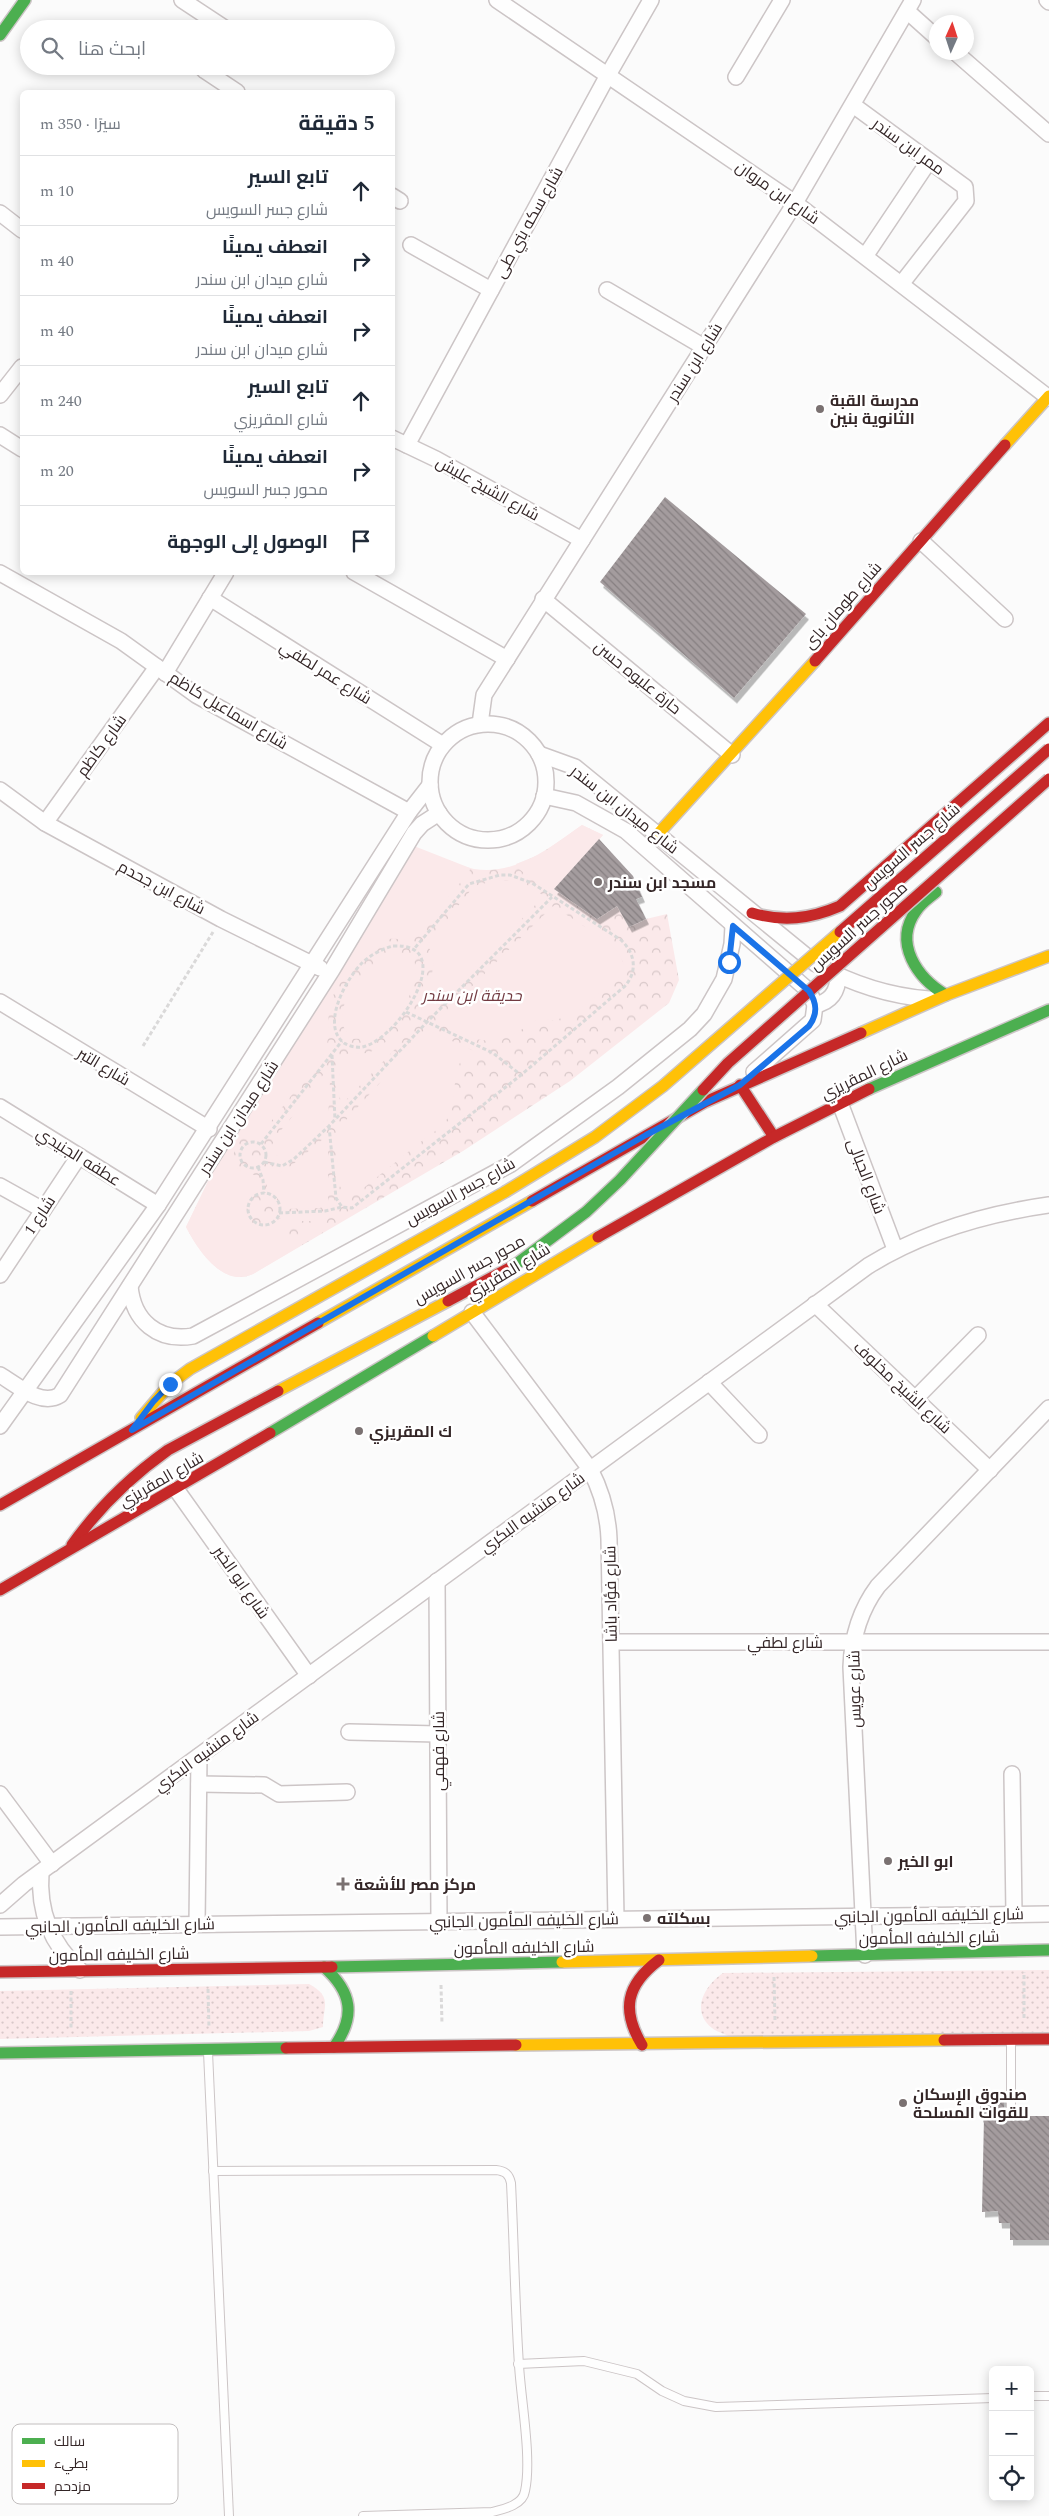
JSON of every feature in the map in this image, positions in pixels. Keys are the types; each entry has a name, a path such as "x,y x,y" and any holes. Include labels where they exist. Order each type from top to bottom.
{"main road":[{"path":"0,35 25,0"},
{"name":"شارع طومان باى","path":"658,834 732,755 1049,397"},
{"name":"شارع جسر السويس","path":"752,913 782,920 814,917 840,906 860,891 1049,723"},
{"name":"محور جسر السويس","path":"132,1430 153,1402 170,1384 190,1369 353,1275 505,1192 595,1136 663,1086 1049,749"},
{"name":"محور جسر السويس","path":"68,1551 99,1508 120,1486 168,1450 515,1265 586,1212 620,1180 728,1063 1049,778"},
{"path":"860,891 859,902 862,914 870,923 882,928 893,928 905,924 920,906 1049,793"},
{"path":"913,915 907,942 912,964 926,983 942,997"},
{"path":"0,1505 646,1135 740,1085 942,997 1049,956"},
{"name":"شارع المقريزي","path":"0,1590 176,1489 635,1214 774,1137 928,1061 1049,1010"},
{"path":"740,1085 774,1137"},
{"name":"شارع الخليفه المأمون","path":"0,1972 441,1965 1049,1950"},
{"path":"642,2045 630,2023 629,1998 640,1975 659,1960"},
{"path":"324,1967 341,1983 349,2004 346,2028 334,2047"},
{"path":"0,2053 334,2047 1049,2040"}],"street":[{"path":"182,0 212,20"},
{"name":"شارع ابن مروان","path":"497,0 796,203 1049,397"},
{"name":"شارع سكه بني طى","path":"407,445 608,75 651,0"},
{"path":"736,77 782,0"},
{"path":"910,6 929,29"},
{"name":"شارع ابن سندر","path":"480,724 484,696 543,599 796,203 910,6"},
{"path":"964,60 1049,134"},
{"path":"212,75 234,90"},
{"name":"ممر ابن سندر","path":"853,105 965,187 966,200 902,283"},
{"path":"866,256 929,161"},
{"path":"0,213 20,228"},
{"path":"411,245 491,290"},
{"path":"607,290 704,347"},
{"path":"0,394 20,369"},
{"path":"0,435 20,448"},
{"name":"شارع الشيخ عليش","path":"395,439 582,540"},
{"path":"921,540 1005,619"},
{"name":"شارع اسماعيل كاظم","path":"0,573 122,640 196,695 409,812"},
{"name":"شارع كاظم","path":"44,823 161,670 224,575"},
{"path":"359,575 507,659"},
{"name":"شارع عمر لطفي","path":"210,598 443,745"},
{"name":"حارة عليوه حسن","path":"543,599 732,755"},
{"path":"480,724 508,727 531,743 539,754 546,775 544,796 538,810 518,831 504,837 490,839 461,833 449,825 439,814 431,795 430,785 435,757 443,745 453,735 466,728 480,724"},
{"name":"شارع ميدان ابن سندر","path":"539,754 575,767 816,964 838,976 886,993 942,997"},
{"name":"شارع ميدان ابن سندر","path":"0,1426 158,1206 209,1129 409,812 430,785"},
{"name":"شارع ابن جحدم","path":"0,790 44,823 222,919 330,974"},
{"name":"شارع ميدان ابن سندر","path":"544,796 576,803 611,820 626,831 809,991 816,1004"},
{"name":"شارع ميدان ابن سندر","path":"27,1390 41,1399 54,1398 60,1395 330,974 414,833 422,824 439,814"},
{"name":"شارع جسر السويس","path":"130,1286 134,1307 146,1324 164,1335 173,1337 193,1336 511,1164 618,1087 690,1029 715,997 724,980 732,944 733,926"},
{"path":"740,1085 809,1026 816,1013 816,1004 822,1003 833,995 838,976"},
{"name":"شارع التبر","path":"0,1002 209,1129"},
{"name":"شارع الجبالى","path":"840,1103 895,1249"},
{"name":"عطفه الجنيدي","path":"0,1107 158,1206"},
{"name":"شارع 1","path":"0,1274 79,1156"},
{"path":"0,1186 43,1210"},
{"name":"شارع منشيه البكري","path":"0,1905 46,1868 437,1581 815,1304 895,1249 960,1225 993,1216 1049,1205"},
{"name":"شارع الشيخ مخلوف","path":"815,1304 990,1470"},
{"name":"شارع فؤاد باشا","path":"472,1312 590,1469 602,1496 608,1524 616,1919"},
{"path":"915,1398 978,1335"},
{"path":"0,1375 27,1390"},
{"path":"709,1382 759,1435"},
{"name":"شارع عويس","path":"865,1955 851,1666 853,1642 865,1607 878,1586 1049,1408"},
{"name":"شارع ابو الخير","path":"176,1489 309,1676"},
{"name":"شارع فهمي","path":"437,1581 439,1921"},
{"name":"شارع لطفي","path":"611,1642 1049,1642"},
{"path":"349,1732 438,1734"},
{"path":"198,1924 199,1756"},
{"path":"1012,1774 1014,1914"},
{"path":"199,1784 264,1784 279,1794 348,1792"},
{"path":"0,1794 46,1868 41,1899 48,1926 75,1970"},
{"name":"شارع الخليفه المأمون الجانبي","path":"0,1927 1049,1914"}],"lane":[{"path":"1010,2040 1011,2116"},
{"path":"208,2049 228,2516"},
{"path":"213,2171 504,2171 509,2176 512,2183 518,2364 527,2467 525,2492 520,2500 509,2508 492,2512 363,2516"},
{"path":"518,2364 584,2361 636,2374 662,2391 684,2401 716,2407 989,2398"},
{"path":"1034,2396 1049,2396"}],"path":[{"path":"279,1213 325,1211 357,1206 521,1075 625,986 632,975 634,966 630,951 621,940 532,883 510,875 479,879 463,890 414,949"},
{"path":"264,1162 282,1166 290,1162 330,1126 427,1022 552,897"},
{"path":"143,1046 222,919"},
{"path":"401,946 414,949 422,960 423,974 420,984 406,1012 391,1028 370,1044 359,1047 342,1041 335,1029 336,1010 348,982 357,969 382,949 401,946"},
{"path":"406,1012 493,1053 521,1075"},
{"path":"260,1144 342,1041"},
{"path":"332,1055 335,1120"},
{"path":"330,1126 336,1198 342,1207"},
{"path":"251,1142 260,1144 266,1153 264,1162 258,1167 246,1166 240,1158 240,1152 246,1144 251,1142"},
{"path":"258,1167 263,1180 264,1193"},
{"path":"264,1193 276,1199 280,1207 274,1222 265,1225 257,1224 250,1217 248,1207 254,1197 264,1193"},
{"path":"1024,1951 1024,2040"},
{"path":"774,1957 775,2044"},
{"path":"441,1965 442,2046"},
{"path":"208,1969 208,2049"},
{"path":"71,2052 75,1970"}],"green space":[{"name":"حديقة ابن سندر","path":"582,825 603,835 554,889 597,919 617,906 629,927 646,919 667,914 679,980 669,1003 570,1081 463,1151 253,1274 242,1277 232,1276 213,1264 197,1246 186,1227 215,1167 341,969 448,860 474,869 504,868 532,858"},
{"path":"582,825 603,835 551,892 519,869 516,864 541,854"},
{"path":"414,846 470,868 469,876 459,884 418,936 409,939 389,939 379,942 356,962 341,969"},
{"path":"515,880 529,886 544,896 427,1016 420,1007 433,968 433,960 427,945 474,886 494,881"},
{"path":"553,906 608,942 618,952 624,964 619,977 574,1014 555,1021 541,1018 504,1038 486,1040 468,1037 441,1024 440,1018"},
{"path":"400,953 411,955 415,967 415,981 401,1010 377,1033 364,1038 351,1038 344,1027 342,1014 346,1000 353,987 376,964"},
{"path":"333,981 338,983 329,1007 327,1050 262,1133 242,1138 236,1144 233,1157 236,1166 242,1173 255,1175 259,1192 249,1202 247,1207 248,1218 252,1222 265,1227 286,1215 326,1215 325,1231 253,1274 242,1277 232,1276 213,1264 197,1246 186,1227 215,1167 242,1119","holes":["289,1221 311,1221 311,1235 289,1235"]},
{"path":"428,1030 476,1052 460,1062 457,1070 454,1099 449,1116 435,1132 355,1195 345,1195 338,1183 336,1131"},
{"path":"401,1032 406,1035 400,1044 347,1099 341,1100 338,1095 340,1057 345,1054 369,1053"},
{"path":"331,1064 328,1118 286,1159 279,1159 272,1147 274,1139"},
{"path":"323,1139 328,1145 328,1204 320,1208 282,1209 279,1200 267,1188 267,1176 285,1171"},
{"path":"1049,1970 1049,2034 733,2038 712,2028 705,2021 701,2006 706,1991 716,1978 723,1973"},
{"path":"309,1984 321,1993 325,2002 323,2027 309,2031 0,2039 0,1991"}],"building":[{"path":"665,497 806,614 734,698 600,582"},
{"name":"مسجد ابن سندر","path":"599,839 633,876 642,897 636,899 646,919 629,927 617,906 597,919 554,889"},
{"path":"1004,2093 1004,2116 1009,2121 1014,2121 1017,2116 1049,2116 1049,2240 1010,2240 1010,2223 999,2223 998,2211 982,2212 984,2117 980,2117 980,2094"}],"traffic: fast":[{"path":"0,35 25,0"},
{"path":"936,892 920,906 909,923 908,947 918,969 935,988 946,995"},
{"path":"869,1089 1049,1010"},
{"path":"515,1265 586,1212 620,1180 703,1090"},
{"path":"270,1433 433,1336"},
{"path":"812,1956 1049,1950"},
{"path":"332,1967 562,1962"},
{"path":"324,1967 340,1986 348,2005 346,2025 334,2047"},
{"path":"0,2053 286,2048"}],"traffic: slow":[{"path":"1005,445 1049,396"},
{"path":"658,834 815,661"},
{"path":"505,1192 595,1137 663,1086 840,932"},
{"path":"861,1033 946,995 1049,956"},
{"path":"141,1418 170,1384 190,1369 505,1192"},
{"path":"318,1323 532,1201"},
{"path":"433,1336 598,1237"},
{"path":"278,1391 448,1301"},
{"path":"562,1962 812,1956"},
{"path":"516,2045 944,2040"}],"traffic: jam":[{"path":"815,661 1005,445"},
{"path":"752,913 775,918 796,918 818,914 840,906 1049,723"},
{"path":"840,932 1049,749"},
{"path":"703,1090 728,1063 1049,779"},
{"path":"532,1201 705,1102 861,1033"},
{"path":"740,1085 774,1137"},
{"path":"598,1237 774,1137 869,1089"},
{"path":"448,1301 515,1265"},
{"path":"0,1505 318,1323"},
{"path":"72,1545 104,1505 154,1460 168,1450 278,1391"},
{"path":"0,1590 270,1433"},
{"path":"642,2045 631,2020 630,1999 639,1979 659,1960"},
{"path":"0,1972 332,1967"},
{"path":"944,2040 1049,2039"},
{"path":"286,2048 516,2045"}],"place":[{"name":"مدرسة القبة الثانوية بنين","path":"820,409"},
{"name":"مسجد ابن سندر","path":"598,882"},
{"name":"ك المقريزي","path":"359,1431"},
{"name":"ابو الخير","path":"888,1861"},
{"name":"مركز مصر للأشعة","path":"343,1884"},
{"name":"بسكلته","path":"647,1918"},
{"name":"صندوق الإسكان للقوات المسلحة","path":"903,2103"}],"route":[{"path":"170,1384 153,1402 132,1430 646,1135 740,1085 809,1026 816,1013 816,1004 809,991 733,926 729,962"}]}
